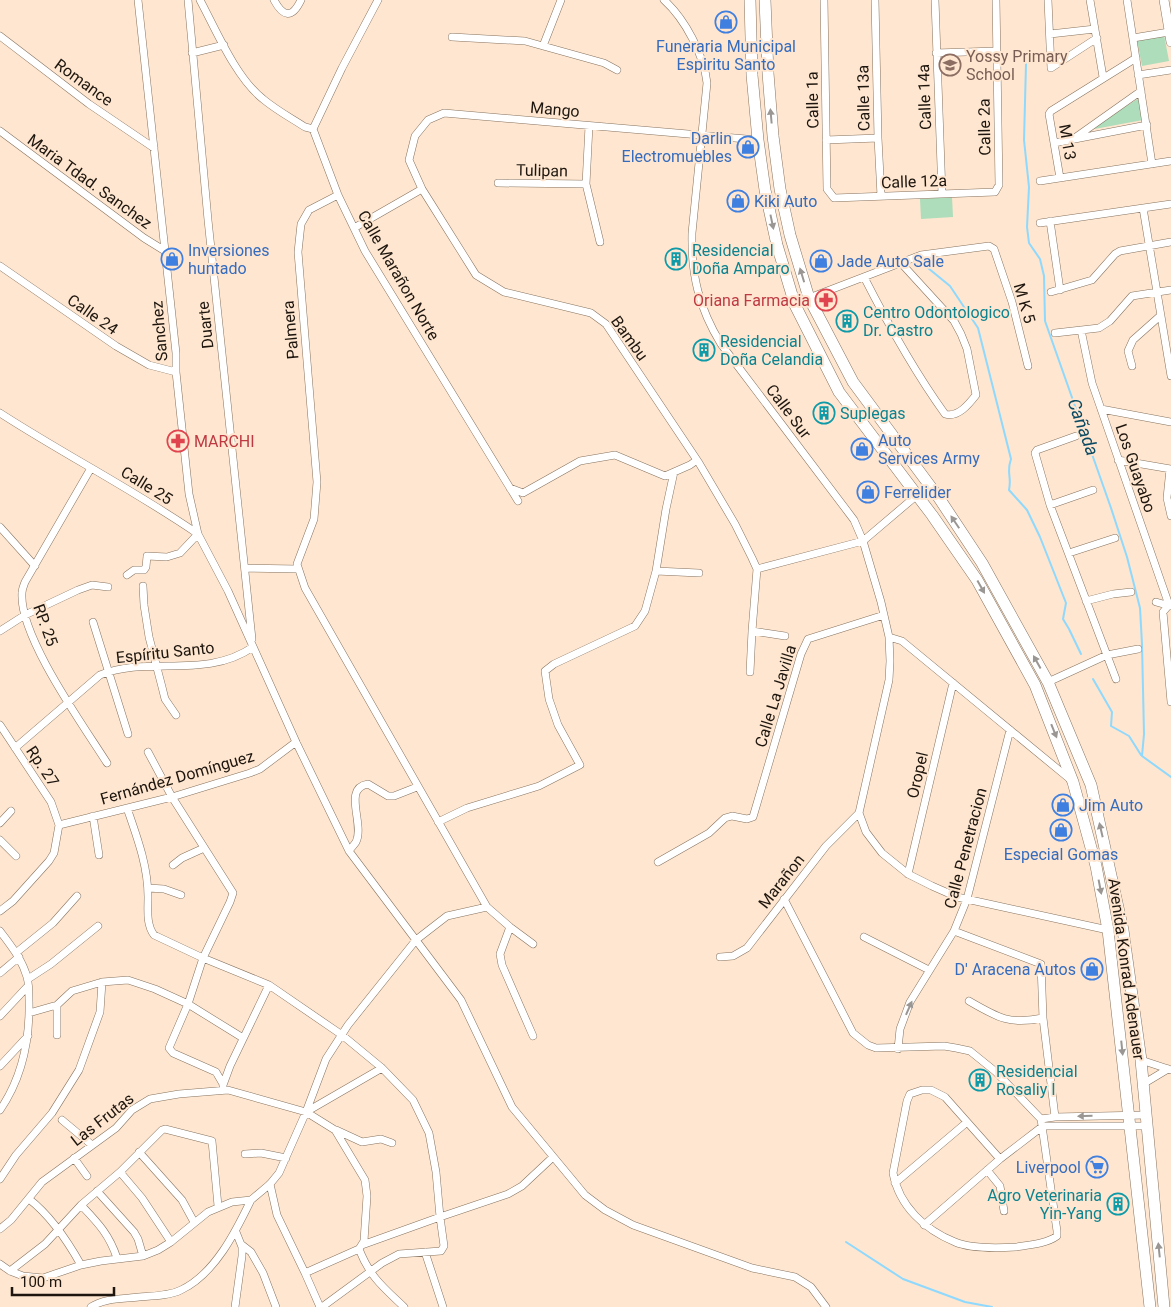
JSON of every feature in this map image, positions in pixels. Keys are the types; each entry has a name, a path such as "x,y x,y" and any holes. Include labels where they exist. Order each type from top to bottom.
{"main road":[{"name":"Avenida Konrad Adenauer","path":"750,0 752,75 765,190 777,245 795,305 839,392 977,580 1030,676 1073,782 1096,866 1108,930 1150,1304"},
{"name":"Avenida Konrad Adenauer","path":"765,0 768,73 773,136 780,189 790,235 809,298 853,382 939,498 982,563 1048,682 1091,785 1123,930 1141,1060 1164,1303"},
{"path":"839,392 853,382"}],"street":[{"name":"Sanchez","path":"138,0 176,353 176,372 189,494 198,534 228,591 296,742 349,851 460,1000 494,1074 512,1107 585,1195 605,1210 633,1224 752,1268 796,1277 811,1287 826,1307"},
{"name":"Duarte","path":"188,0 252,646"},
{"path":"200,0 245,79 261,98 305,127 313,129 342,68 378,0"},
{"path":"274,0 285,14 292,13 297,9 301,0"},
{"path":"543,46 561,0"},
{"name":"Calle Sur","path":"664,0 677,14 701,55 706,68 708,83 692,233 694,276 700,301 709,324 721,344 854,520 884,615 889,637 889,680 859,814"},
{"name":"Calle 1a","path":"824,0 827,189 834,198"},
{"name":"Calle 13a","path":"875,0 881,196"},
{"name":"Calle 14a","path":"935,0 942,194"},
{"name":"Calle 2a","path":"995,192 999,185 996,0"},
{"path":"1048,0 1050,67 1055,66 1097,38"},
{"path":"1090,0 1103,77 1136,58"},
{"path":"1126,0 1152,164"},
{"path":"1164,0 1171,42"},
{"path":"1050,34 1095,29"},
{"path":"1133,38 1169,32"},
{"name":"Romance","path":"0,36 90,104 154,148"},
{"path":"452,37 525,41 604,63 617,70"},
{"path":"192,52 224,45"},
{"path":"936,53 996,51"},
{"path":"1138,75 1171,70"},
{"name":"M 13","path":"1060,178 1051,111 1103,77"},
{"path":"1075,139 1141,91"},
{"name":"Mango","path":"415,136 428,120 444,113 758,140"},
{"path":"1054,143 1146,125"},
{"path":"589,126 586,184 600,242"},
{"name":"Calle Marañon Norte","path":"313,129 338,195 365,251 518,501"},
{"name":"Maria Tdad. Sanchez","path":"0,131 165,252"},
{"name":"Bambu","path":"415,136 409,160 422,189 476,275 504,292 591,313 606,324 697,460 735,524 757,569"},
{"path":"826,140 878,138"},
{"path":"1040,181 1171,161"},
{"name":"Tulipan","path":"498,183 586,184"},
{"path":"354,228 422,189"},
{"name":"Calle 12a","path":"834,198 995,192"},
{"name":"Palmera","path":"298,569 298,559 306,544 314,519 318,482 298,252 301,224 309,210 338,195"},
{"path":"1040,223 1171,204"},
{"path":"1143,208 1171,376"},
{"path":"1050,221 1060,290"},
{"path":"1051,292 1092,280 1120,250 1171,242"},
{"name":"M K 5","path":"901,262 931,252 988,246 994,249 1012,302 1028,366"},
{"path":"809,298 901,262 954,321 968,348 976,395 966,407 954,414 945,414 923,384 885,319 864,277"},
{"name":"Calle 24","path":"0,266 116,346 149,364 176,372"},
{"path":"1055,333 1099,328 1110,321 1132,296 1171,290"},
{"path":"1132,366 1128,351 1133,340 1160,316"},
{"name":"Los Guayabo","path":"1080,330 1089,374 1170,606"},
{"path":"1101,409 1171,422"},
{"name":"Calle 25","path":"0,413 198,534"},
{"path":"1076,436 1037,450 1035,453 1050,505 1116,679"},
{"path":"510,488 523,493 580,461 614,454 664,476 697,460"},
{"path":"1118,460 1171,469 1167,498 1171,516"},
{"name":"RP. 25","path":"91,468 25,582 22,592 24,614 32,637 107,763"},
{"path":"438,822 467,808 539,786 580,764 558,725 549,699 545,671 554,664 635,626 645,611 656,571 674,472"},
{"path":"1050,505 1093,490"},
{"path":"750,672 757,569 862,541 916,496"},
{"path":"0,527 34,566"},
{"path":"126,575 134,570 144,570 147,556 167,557 180,553 198,534"},
{"path":"1069,553 1115,538"},
{"path":"245,568 298,569 305,588 487,907 534,944"},
{"path":"656,571 699,574"},
{"path":"0,631 24,614 92,585 108,587"},
{"path":"143,586 147,621 157,668 165,699 176,714"},
{"path":"1086,601 1113,594 1131,592"},
{"path":"1156,602 1170,606"},
{"path":"1170,606 1163,612 1168,643 1171,702"},
{"name":"Calle La Javilla","path":"658,862 709,833 725,818 732,816 747,819 753,817 801,654 808,639 884,615"},
{"path":"93,622 128,734"},
{"path":"752,630 785,636"},
{"path":"889,637 902,641 1073,782"},
{"name":"Espíritu Santo","path":"15,748 100,675 138,667 195,666 231,659 252,646"},
{"path":"1048,682 1107,655 1138,649"},
{"name":"Oropel","path":"908,874 953,683"},
{"name":"Rp. 27","path":"0,725 51,802 59,825"},
{"name":"Calle Penetracion","path":"898,1049 900,1029 910,1002 954,931 967,899 1010,730"},
{"name":"Fernández Domínguez","path":"59,825 172,797 260,769 296,742"},
{"path":"148,752 172,797 233,893 203,958 188,1004 169,1048 173,1053 216,1072 222,1087"},
{"path":"349,851 357,841 358,817 355,802 356,790 361,785 368,784 388,796 394,796 417,787"},
{"path":"127,808 142,848 148,888 148,921 154,935 203,958 269,985 342,1034 382,1068 413,1100 429,1133 436,1172 443,1249 399,1254 382,1262 321,1307 277,1215 270,1184"},
{"path":"0,823 11,811"},
{"path":"859,814 866,832 882,853 908,874 967,899 1108,930"},
{"name":"Marañon","path":"720,957 733,956 746,948 826,846 859,814"},
{"path":"93,816 99,855"},
{"path":"0,911 13,901 49,861 54,853 59,825"},
{"path":"0,840 16,856"},
{"path":"174,865 182,858 204,848"},
{"path":"148,888 164,889 181,895"},
{"path":"0,973 53,923 77,896"},
{"path":"784,899 853,1033 868,1045 876,1048 898,1049 944,1046 970,1051 996,1072 1042,1122 1057,1236 1053,1239 1030,1245 1006,1248 956,1243 924,1225 911,1212 895,1183 893,1173 910,1094 922,1090 938,1093 945,1097 966,1123 1000,1159"},
{"path":"91,1307 101,1302 160,1295 181,1290 198,1278 221,1254 236,1232 251,1200 270,1184 279,1173 306,1112 326,1059 342,1034 416,940 448,916 487,907"},
{"path":"0,1016 28,982 98,926"},
{"path":"510,927 500,954 502,965 533,1036"},
{"path":"0,931 18,954 28,982 29,1013 25,1053 6,1101 0,1110"},
{"path":"954,931 1040,962 1042,967 1043,1018 1054,1117"},
{"path":"864,937 929,970"},
{"path":"29,1013 57,1005 72,991 102,982 128,980 155,989 188,1004 243,1038"},
{"path":"0,1179 16,1155 52,1113 79,1070 100,1012 102,982"},
{"path":"222,1087 230,1066 269,985"},
{"path":"969,1001 989,1013 1007,1020 1025,1022 1043,1018"},
{"path":"57,1005 57,1035"},
{"path":"0,1066 28,1036"},
{"path":"1141,1060 1170,1069"},
{"path":"306,1112 382,1068"},
{"path":"1143,1084 1170,1069"},
{"name":"Las Frutas","path":"0,1228 12,1220 42,1182 116,1128 132,1110 150,1099 163,1096 222,1087 306,1112 335,1130 362,1142 382,1139 392,1143"},
{"path":"924,1225 1042,1122 1054,1117 1146,1121"},
{"path":"62,1120 92,1145"},
{"path":"1042,1122 1146,1121"},
{"path":"895,1183 966,1123"},
{"path":"10,1271 45,1244 80,1205 120,1172 159,1132 165,1129 212,1141 218,1206"},
{"path":"335,1130 364,1180 367,1196 364,1241 360,1247"},
{"path":"139,1152 182,1200 194,1222"},
{"path":"245,1154 261,1153 286,1158"},
{"path":"305,1273 360,1247 440,1216 481,1205 508,1194 522,1186 553,1157"},
{"path":"74,1158 87,1176"},
{"path":"987,1170 1000,1186 1004,1211"},
{"path":"120,1172 142,1198 171,1242"},
{"path":"97,1191 134,1232 143,1256"},
{"path":"28,1198 42,1210 58,1229 81,1265"},
{"path":"0,1264 10,1271 23,1276 43,1278 81,1265 117,1258 143,1256 171,1242 194,1222 218,1206 251,1200"},
{"path":"80,1205 104,1230 112,1243 117,1258"},
{"path":"235,1307 242,1256 242,1245 236,1232"},
{"path":"242,1245 252,1252 276,1307"},
{"path":"360,1247 369,1271 384,1289 404,1307"},
{"path":"425,1252 443,1307"}],"green space":[{"path":"1164,35 1169,61 1142,66 1137,40"},
{"path":"1139,98 1143,120 1089,130"},
{"path":"952,197 953,217 921,219 920,199"}],"waterway":[{"name":"Cañada","path":"1026,64 1024,140 1029,187 1027,227 1029,243 1040,259 1044,276 1045,321 1111,508 1127,557 1140,608 1144,734 1142,756 1171,777"},
{"path":"928,268 950,286 978,328 1011,459 1009,490 1027,510 1040,537 1066,603 1063,619 1081,654"},
{"path":"1093,679 1112,712 1111,726 1129,736 1141,755"},
{"path":"846,1242 903,1279 965,1302 992,1307"}],"place":[{"name":"Funeraria Municipal Espiritu Santo","path":"726,22"},
{"name":"Yossy Primary School","path":"950,65"},
{"name":"Darlin Electromuebles","path":"748,147"},
{"name":"Kiki Auto","path":"738,201"},
{"name":"Inversiones huntado","path":"172,259"},
{"name":"Residencial Doña Amparo","path":"676,259"},
{"name":"Jade Auto Sale","path":"821,261"},
{"name":"Oriana Farmacia","path":"826,300"},
{"name":"Centro Odontologico Dr. Castro","path":"847,321"},
{"name":"Residencial Doña Celandia","path":"704,350"},
{"name":"Suplegas","path":"824,413"},
{"name":"MARCHI","path":"178,441"},
{"name":"Auto Services Army","path":"862,449"},
{"name":"Ferrelider","path":"868,492"},
{"name":"Jim Auto","path":"1063,805"},
{"name":"Especial Gomas","path":"1061,830"},
{"name":"D' Aracena Autos","path":"1092,969"},
{"name":"Residencial Rosaliy I","path":"980,1080"},
{"name":"Liverpool","path":"1097,1167"},
{"name":"Agro Veterinaria Yin-Yang","path":"1118,1204"}]}
